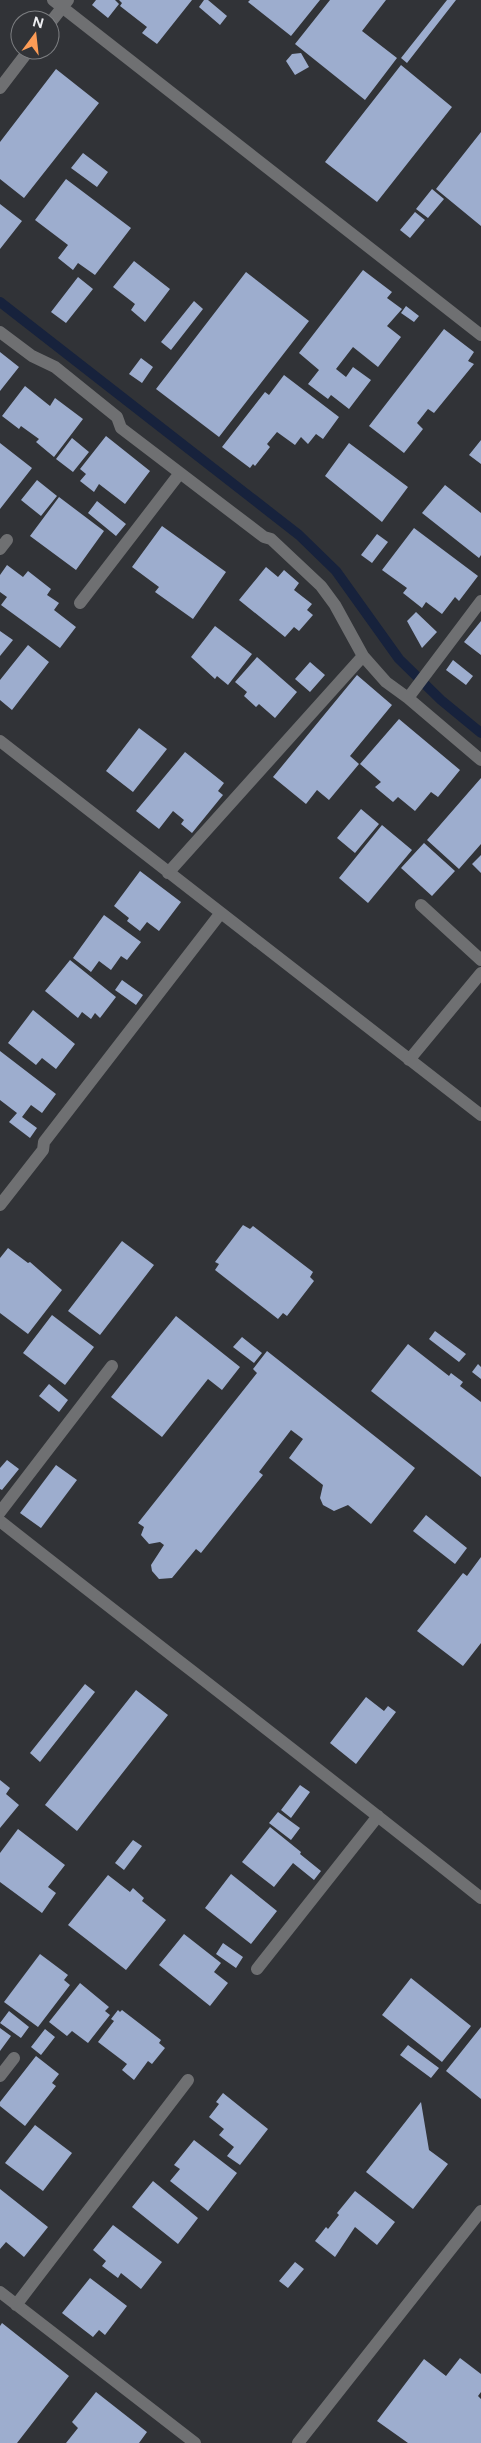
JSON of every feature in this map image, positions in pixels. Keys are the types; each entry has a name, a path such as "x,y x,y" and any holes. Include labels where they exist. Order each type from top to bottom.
{"street":[{"path":"61,2 481,335"},
{"path":"0,88 22,60"},
{"path":"0,332 32,356 55,367 117,417 120,428 264,536 271,539 321,586 335,605 363,656 386,682 410,696 481,760"},
{"path":"80,603 180,473"},
{"path":"410,696 481,601"},
{"path":"168,873 363,656"},
{"path":"0,741 220,914 481,1115"},
{"path":"421,906 481,960"},
{"path":"0,1205 44,1150 44,1142 220,914"},
{"path":"409,1060 481,973"},
{"path":"0,1512 112,1366"},
{"path":"0,1521 481,1898"},
{"path":"257,1969 378,1816"},
{"path":"0,2076 14,2058"},
{"path":"16,2305 188,2080"},
{"path":"298,2443 481,2211"},
{"path":"1,2296 16,2305 195,2443"}],"building":[{"path":"96,0 115,0 119,4 108,18 92,5"},
{"path":"119,0 192,0 157,44 142,33 147,27 120,6 122,3"},
{"path":"204,0 208,0 227,16 220,25 199,7"},
{"path":"250,0 320,0 291,36 248,2"},
{"path":"330,0 386,0 362,31 397,58 365,100 295,44"},
{"path":"447,0 456,0 407,63 401,58"},
{"path":"301,53 309,67 295,75 286,61 292,54"},
{"path":"401,65 452,107 377,202 325,162"},
{"path":"56,69 99,103 24,198 0,179 0,142"},
{"path":"481,132 481,226 436,189"},
{"path":"83,153 108,172 97,187 71,168"},
{"path":"66,179 131,228 95,275 78,263 73,270 58,258 68,245 35,220"},
{"path":"432,189 444,199 428,218 416,209"},
{"path":"0,204 22,221 0,249"},
{"path":"415,212 425,220 410,238 400,230"},
{"path":"134,261 170,289 145,322 131,310 135,304 113,287"},
{"path":"363,270 392,292 387,298 402,309 387,326 401,337 378,367 353,347 336,369 346,377 353,367 371,380 349,409 331,395 328,399 308,384 319,370 299,353"},
{"path":"246,272 309,321 219,437 156,389"},
{"path":"78,277 93,289 66,323 51,312"},
{"path":"194,301 203,309 171,350 161,342"},
{"path":"406,306 419,316 414,322 401,313"},
{"path":"444,329 474,352 468,361 474,364 434,413 428,409 417,423 423,429 404,453 369,426"},
{"path":"0,352 19,367 0,391"},
{"path":"141,358 153,367 142,383 129,374"},
{"path":"284,375 339,417 323,439 316,434 308,444 301,437 295,445 277,432 267,444 270,447 255,466 253,464 250,468 222,447 265,392 269,395"},
{"path":"25,386 50,406 55,398 83,419 54,457 36,442 39,439 21,426 19,429 2,416"},
{"path":"106,436 150,471 125,504 99,484 94,492 80,481 86,474 80,469"},
{"path":"72,438 89,452 73,472 56,459"},
{"path":"481,440 481,464 469,455"},
{"path":"0,443 32,468 0,509"},
{"path":"349,443 408,487 382,522 325,476"},
{"path":"37,480 57,496 41,516 21,500"},
{"path":"445,485 481,513 481,555 479,558 422,513"},
{"path":"59,497 104,531 76,570 30,536"},
{"path":"97,501 126,524 116,536 88,513"},
{"path":"162,526 226,572 193,619 155,592 159,587 132,567"},
{"path":"414,528 478,576 459,601 455,597 442,614 426,602 422,608 403,593 407,588 382,570"},
{"path":"377,534 388,542 372,563 361,555"},
{"path":"7,565 23,577 28,571 51,589 47,595 59,603 54,610 76,627 60,648 1,605 7,597 0,592 0,575"},
{"path":"266,567 278,577 284,570 299,583 294,590 312,604 307,610 313,615 299,631 294,627 285,637 239,600"},
{"path":"416,612 437,632 422,648 407,621"},
{"path":"481,621 481,655 464,642"},
{"path":"215,626 252,654 228,685 217,676 215,679 191,657"},
{"path":"0,631 13,640 0,656"},
{"path":"28,645 49,662 12,710 0,700 0,680"},
{"path":"257,657 297,692 275,718 259,704 256,707 244,696 247,692 235,682"},
{"path":"453,660 473,676 466,685 446,670"},
{"path":"310,662 325,675 310,692 295,679"},
{"path":"357,675 392,705 350,756 359,764 329,800 317,790 306,804 273,777"},
{"path":"399,719 460,770 438,797 431,792 415,811 398,797 393,802 375,787 381,782 360,764"},
{"path":"139,728 167,749 133,792 106,771"},
{"path":"185,752 224,783 218,791 223,795 192,833 181,824 184,820 173,811 159,829 136,811"},
{"path":"481,778 481,844 459,869 427,840"},
{"path":"361,809 379,824 355,853 337,838"},
{"path":"382,825 412,850 368,903 339,878"},
{"path":"424,843 455,871 432,896 401,868"},
{"path":"481,855 481,873 472,864"},
{"path":"140,871 181,902 159,931 147,922 140,931 127,921 129,918 114,906"},
{"path":"104,915 141,942 127,960 121,956 111,970 99,961 91,972 73,958"},
{"path":"70,960 116,997 100,1018 95,1013 91,1019 82,1012 78,1018 45,991"},
{"path":"122,980 143,995 136,1005 115,990"},
{"path":"33,1010 75,1044 56,1069 42,1058 36,1065 8,1043"},
{"path":"0,1051 56,1094 42,1113 31,1105 22,1117 37,1128 30,1138 9,1122 17,1113 0,1100"},
{"path":"243,1225 250,1229 253,1226 313,1272 310,1277 314,1281 287,1316 283,1313 278,1319 215,1270 219,1264 215,1262"},
{"path":"122,1241 154,1265 100,1335 68,1311"},
{"path":"8,1248 28,1263 30,1262 62,1290 28,1334 0,1313 0,1258"},
{"path":"52,1315 94,1347 65,1385 23,1353"},
{"path":"176,1316 240,1367 222,1390 208,1379 162,1437 111,1397"},
{"path":"435,1331 466,1354 459,1362 429,1339"},
{"path":"242,1337 262,1353 254,1363 233,1347"},
{"path":"408,1344 449,1376 451,1373 463,1382 460,1386 481,1402 481,1477 371,1391"},
{"path":"267,1351 415,1468 371,1524 348,1505 334,1511 323,1505 320,1498 323,1485 289,1458 303,1439 291,1430 259,1472 263,1475 201,1553 196,1549 172,1578 159,1579 152,1571 151,1565 164,1545 160,1542 149,1544 141,1535 144,1527 138,1523 257,1373 253,1369"},
{"path":"478,1364 481,1367 481,1379 472,1372"},
{"path":"49,1384 68,1400 59,1412 39,1396"},
{"path":"7,1460 19,1469 2,1490 0,1489 0,1468"},
{"path":"56,1465 77,1480 41,1528 20,1513"},
{"path":"426,1515 467,1548 455,1564 413,1531"},
{"path":"481,1557 481,1643 463,1666 417,1631 463,1573 467,1576"},
{"path":"85,1684 95,1692 40,1762 30,1753"},
{"path":"136,1690 168,1715 77,1831 45,1805"},
{"path":"366,1697 384,1711 388,1706 396,1712 356,1764 330,1743"},
{"path":"0,1780 10,1788 6,1794 19,1805 0,1828"},
{"path":"300,1785 310,1792 291,1818 281,1810"},
{"path":"278,1812 300,1828 291,1840 269,1823"},
{"path":"270,1827 321,1871 314,1880 293,1863 274,1887 242,1862"},
{"path":"18,1829 65,1865 48,1887 56,1893 42,1913 0,1882 0,1853"},
{"path":"133,1840 142,1846 124,1870 115,1863"},
{"path":"231,1874 277,1911 251,1944 205,1908"},
{"path":"108,1875 130,1892 133,1888 144,1898 142,1901 166,1920 126,1970 68,1925"},
{"path":"184,1934 221,1963 214,1972 228,1983 210,2006 159,1965"},
{"path":"223,1943 243,1957 236,1968 216,1954"},
{"path":"40,1954 68,1975 64,1980 70,1985 38,2027 4,2002"},
{"path":"411,1978 471,2026 442,2062 382,2015"},
{"path":"80,1983 109,2007 105,2011 110,2015 88,2043 72,2031 67,2036 49,2022"},
{"path":"118,2010 120,2012 122,2010 161,2040 159,2043 165,2048 152,2064 148,2061 134,2080 122,2070 127,2064 98,2042 114,2021 111,2019"},
{"path":"9,2011 29,2027 21,2038 0,2023"},
{"path":"481,2027 481,2099 446,2071"},
{"path":"0,2028 11,2036 0,2051"},
{"path":"45,2029 55,2037 41,2055 31,2047"},
{"path":"408,2045 439,2068 431,2078 400,2055"},
{"path":"36,2056 59,2074 52,2083 56,2086 25,2126 0,2106 0,2102"},
{"path":"223,2093 268,2129 240,2165 227,2156 234,2147 219,2135 224,2129 209,2117 219,2104 216,2102"},
{"path":"421,2102 429,2150 448,2164 413,2209 366,2172"},
{"path":"35,2125 72,2153 43,2191 5,2163"},
{"path":"194,2140 237,2173 208,2211 170,2181 180,2169 174,2165"},
{"path":"153,2181 198,2218 178,2244 132,2207"},
{"path":"0,2189 48,2227 24,2257 6,2242 0,2249"},
{"path":"355,2191 395,2222 377,2245 355,2227 335,2257 315,2241 326,2227 328,2229 339,2215 337,2213"},
{"path":"113,2225 162,2262 141,2289 121,2273 118,2278 102,2266 106,2261 93,2250"},
{"path":"295,2262 304,2269 288,2288 279,2281"},
{"path":"90,2278 127,2306 105,2335 99,2330 93,2337 62,2313"},
{"path":"2,2323 69,2376 17,2443 0,2443 0,2326"},
{"path":"460,2358 481,2374 481,2392 478,2396 481,2399 481,2443 408,2443 377,2421 424,2359 446,2376"},
{"path":"96,2392 147,2432 139,2443 66,2443 78,2428 72,2422"}],"waterway":[{"path":"0,302 299,535 336,571 399,659 441,700 481,733"}]}
